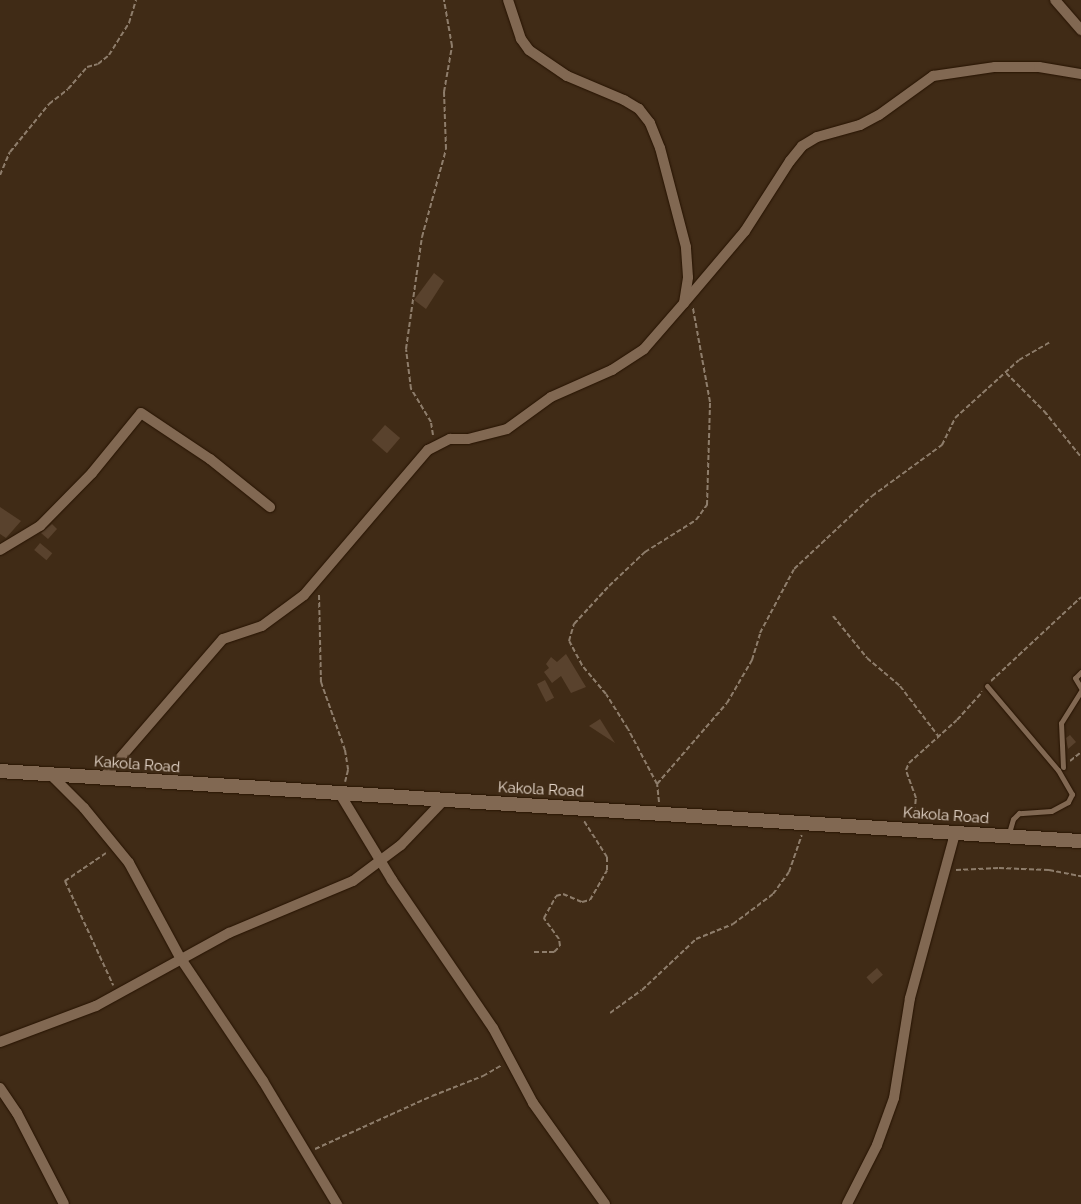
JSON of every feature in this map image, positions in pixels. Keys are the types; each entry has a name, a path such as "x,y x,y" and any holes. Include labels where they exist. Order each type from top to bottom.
{"main road":[{"name":"Kakola Road","path":"0,772 1081,841"}],"street":[{"path":"508,0 521,39 529,50 567,76 624,100 639,109 650,123 660,148 686,247 687,300"},
{"path":"1055,0 1081,30"},
{"path":"102,779 224,640 262,626 283,613 318,580 428,450 450,439 475,438 507,430 550,397 612,370 644,349 745,231 790,161 802,146 817,137 872,119 933,76 995,67 1039,67 1081,74"},
{"path":"0,550 40,526 92,473 141,414 210,459 270,508"},
{"path":"52,776 116,846 139,879 181,959 338,1204"},
{"path":"339,794 380,862 493,1028 508,1061 533,1103 605,1204"},
{"path":"0,1042 117,995 243,927 353,881 380,862 414,832 443,801"},
{"path":"847,1204 877,1145 894,1098 910,998 955,834"},
{"path":"0,1088 17,1113 64,1204"}],"lane":[{"path":"1063,766 1061,723 1081,690 1075,680 1081,672"},
{"path":"987,686 1058,770 1072,794 1068,802 1051,811 1019,813 1008,837"}],"path":[{"path":"0,174 10,152 49,104 68,89 87,67 98,64 109,55 129,23 136,0"},
{"path":"428,450 434,430 411,389 406,349 420,246 446,149 444,92 452,46 444,0"},
{"path":"660,814 657,784 628,729 606,694 582,665 569,640 574,624 609,586 645,552 696,520 707,505 710,402 687,300"},
{"path":"657,784 727,704 752,660 760,632 794,569 872,496 942,445 955,418 1019,360 1050,342"},
{"path":"1006,373 1044,411 1081,457"},
{"path":"318,580 320,682 338,726 348,763 347,779 339,794"},
{"path":"909,830 917,810 906,770 987,686 1081,597"},
{"path":"833,616 867,658 900,686 939,737"},
{"path":"534,952 554,952 560,946 559,939 544,918 556,896 563,894 582,902 590,900 607,870 607,857 576,808"},
{"path":"610,1013 642,990 696,939 733,924 773,894 794,862 804,823"},
{"path":"116,846 65,880 117,995"},
{"path":"944,871 999,868 1049,870 1081,876"},
{"path":"307,1153 432,1096 483,1076 508,1061"}],"building":[{"path":"434,273 444,281 426,309 414,300"},
{"path":"385,425 400,438 387,453 372,440"},
{"path":"0,507 21,521 6,538 0,534"},
{"path":"52,524 57,529 48,539 41,533"},
{"path":"40,543 52,553 46,560 34,550"},
{"path":"566,654 586,687 571,693 561,676 552,683 544,672 549,668 546,664 551,657 557,662"},
{"path":"545,680 554,698 546,702 537,684"},
{"path":"600,719 615,743 589,726"},
{"path":"1070,735 1076,742 1068,749 1066,738"},
{"path":"877,968 883,975 872,984 866,977"}]}
